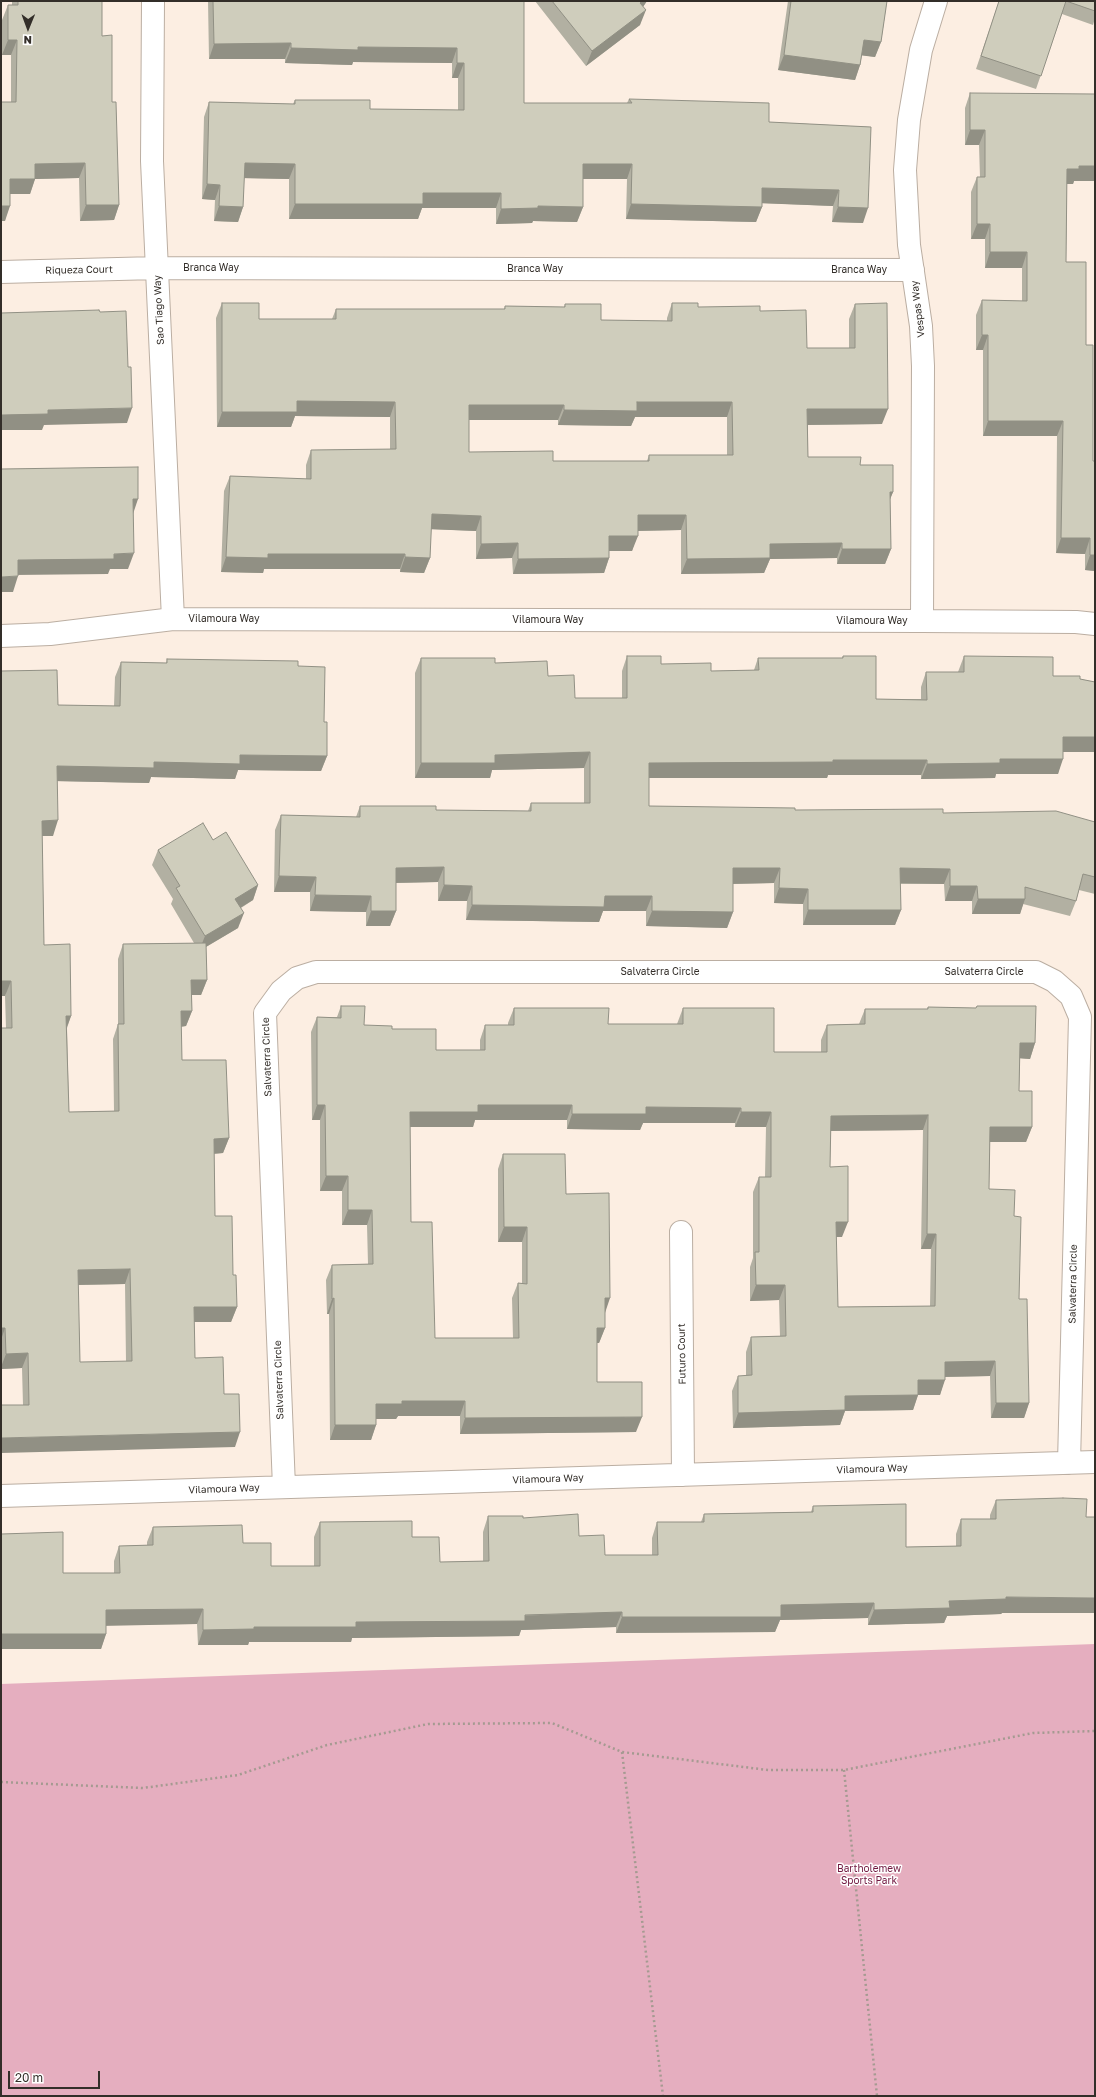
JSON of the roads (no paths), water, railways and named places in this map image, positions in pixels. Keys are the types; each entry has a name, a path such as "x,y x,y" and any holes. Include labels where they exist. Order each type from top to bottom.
{"street":[{"name":"Sao Tiago Way","path":"153,1 152,160 173,619"},
{"name":"Vespas Way","path":"922,621 923,366 921,326 909,245 905,170 909,120 921,50 936,1"},
{"name":"Branca Way","path":"157,268 913,270"},
{"name":"Riqueza Court","path":"1,272 157,268"},
{"name":"Vilamoura Way","path":"1,636 50,634 173,619 922,621 1076,622 1095,624"},
{"name":"Salvaterra Circle","path":"284,1487 265,1013 281,991 297,978 316,972 1036,972 1054,981 1071,996 1080,1017 1069,1463"},
{"name":"Futuro Court","path":"681,1232 684,1475"},
{"name":"Vilamoura Way","path":"1,1496 1095,1462"}],"park label":[{"name":"Bartholemew Sports Park","path":"869,1874"}]}
